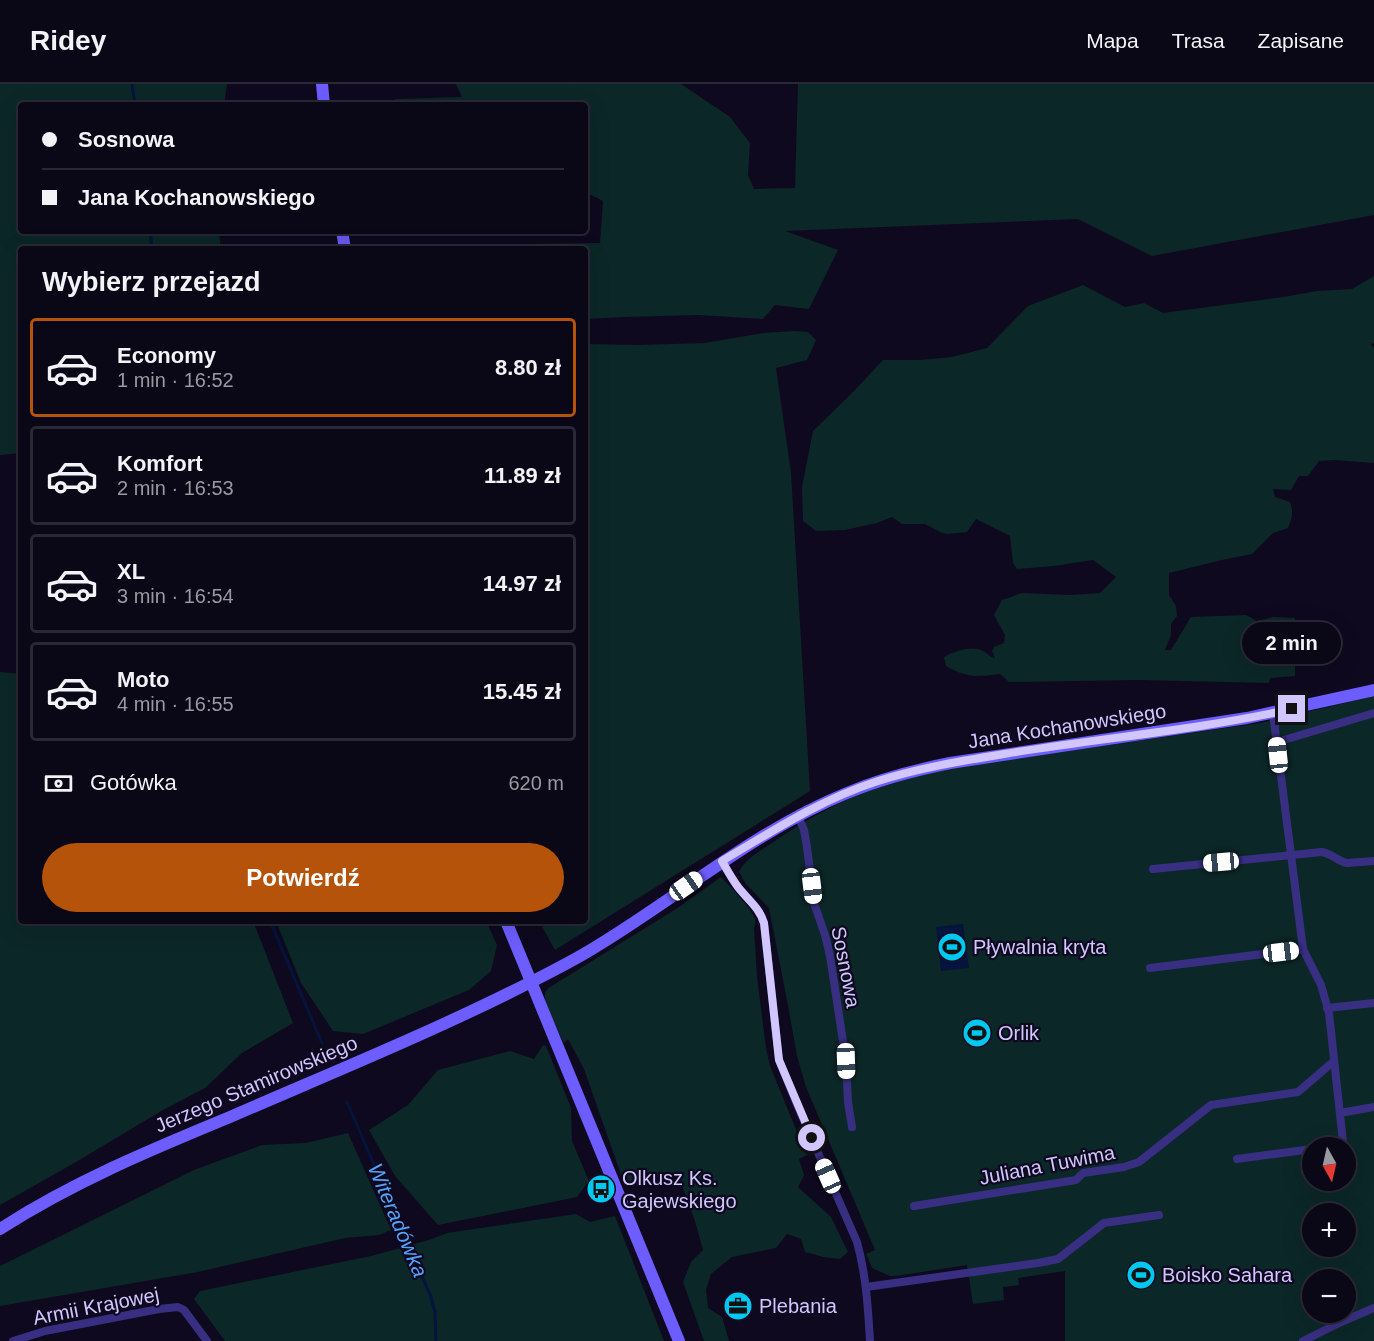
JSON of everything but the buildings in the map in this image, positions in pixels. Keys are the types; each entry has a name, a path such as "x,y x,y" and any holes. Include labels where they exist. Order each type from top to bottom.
{"main road":[{"path":"322,84 324,102"},
{"name":"Jana Kochanowskiego","path":"531,982 597,946 722,861 798,816 874,782 950,763 1247,718 1374,690"},
{"path":"507,924 679,1341"},
{"name":"Jerzego Stamirowskiego","path":"0,1229 82,1181 472,1011 531,982"}],"street":[{"path":"1273,713 1303,949 1321,985 1327,1008 1342,1137"},
{"path":"1277,742 1374,713"},
{"name":"Sosnowa","path":"798,816 807,847 814,903 831,956 846,1061 852,1127"},
{"path":"1153,869 1322,852 1330,853 1347,863 1374,861"},
{"path":"722,861 739,888 762,915 779,1060 857,1242 863,1264 870,1341"},
{"path":"1150,968 1303,949"},
{"path":"1327,1008 1374,1002"},
{"name":"Juliana Tuwima","path":"914,1206 1076,1180 1083,1173 1124,1167 1139,1162 1211,1105 1298,1092 1335,1061"},
{"path":"1340,1113 1374,1107"},
{"path":"1237,1159 1302,1150"},
{"path":"866,1287 1038,1263 1058,1258 1104,1223 1159,1215"},
{"name":"Armii Krajowej","path":"19,1340 45,1331 178,1307 184,1310 207,1341"},
{"path":"1303,1341 1374,1308"}],"green space":[{"path":"0,84 227,84 224,102 18,102 18,234 219,234 221,246 18,246 18,453 0,455"},
{"path":"456,84 681,84 730,117 750,143 748,175 754,189 795,188 798,84 1374,84 1374,215 1152,256 1078,219 785,231 838,250 809,309 775,305 763,319 698,315 588,319 588,246 454,246 600,243 603,201 588,194 588,102 389,102 396,99 462,97"},
{"path":"1374,276 1374,343 1370,344 1374,347 1374,463 1319,461 1308,476 1299,476 1291,490 1273,489 1275,497 1290,502 1292,515 1288,528 1273,533 1252,554 1169,573 1169,595 1176,606 1177,616 1171,624 1171,635 1165,650 1171,650 1191,617 1246,615 1257,621 1273,617 1295,618 1295,676 1270,678 1269,683 1139,680 1009,682 1000,674 966,675 946,666 944,657 958,651 978,649 995,658 992,651 994,647 1004,643 1005,635 994,615 1002,600 1022,593 1071,595 1100,593 1116,577 1093,560 1017,569 1013,563 1010,536 976,519 967,532 947,534 925,524 902,524 892,517 845,530 816,531 803,521 802,487 813,431 883,360 952,357 987,348 1028,306 1083,285 1125,307 1144,303 1163,313 1317,291 1352,289"},
{"path":"808,332 816,340 807,360 776,368 791,473 810,791 555,950 541,924 588,924 588,344 705,343 763,333"},
{"path":"0,672 18,674 18,924 254,924 293,1023 242,1053 205,1088 0,1205"},
{"path":"1374,696 1374,1341 1065,1341 1065,1271 1018,1278 1019,1285 1003,1287 1004,1300 973,1304 967,1265 896,1276 890,1276 872,1268 866,1254 875,1250 806,1087 797,1056 769,908 746,884 739,872 756,853 822,812 864,793 896,782 950,768 1260,723"},
{"path":"721,877 745,903 755,919 757,977 770,1066 806,1154 811,1153 799,1159 804,1175 798,1187 831,1217 848,1252 840,1259 805,1252 801,1239 787,1234 776,1248 732,1257 711,1274 706,1290 708,1308 722,1317 729,1341 704,1341 683,1282 691,1262 703,1250 677,1172 625,1186 584,1069 568,1039 564,1043 545,996 550,987 676,909"},
{"path":"277,924 487,924 497,945 491,971 469,990 363,1034 333,1031 301,983"},
{"path":"543,1045 546,1046 571,1108 572,1141 589,1181 577,1197 438,1225 395,1176 369,1130 408,1105 438,1070 510,1051 534,1059"},
{"path":"348,1133 391,1230 379,1235 345,1238 198,1272 0,1306 0,1266 194,1170 262,1145 306,1143"},
{"path":"576,1214 590,1222 615,1216 664,1341 225,1341 194,1299 200,1291 371,1256 447,1233"}],"water":[{"name":"Pływalnia kryta","path":"963,924 969,968 941,971 936,927"}],"waterway":[{"name":"Witeradówka","path":"132,84 135,102"},
{"name":"Witeradówka","path":"150,234 152,246"},
{"name":"Witeradówka","path":"271,924 322,1043"},
{"name":"Witeradówka","path":"347,1102 431,1297 435,1312 436,1341"}],"place":[{"name":"Pływalnia kryta","path":"952,947"},
{"name":"Orlik","path":"977,1033"},
{"name":"Olkusz Ks. Gajewskiego","path":"601,1189"},
{"name":"Boisko Sahara","path":"1141,1275"},
{"name":"Plebania","path":"738,1306"}],"route":[{"path":"812,1138 779,1060 762,915 739,888 722,861 798,816 835,798 874,782 911,771 1292,709"}]}
